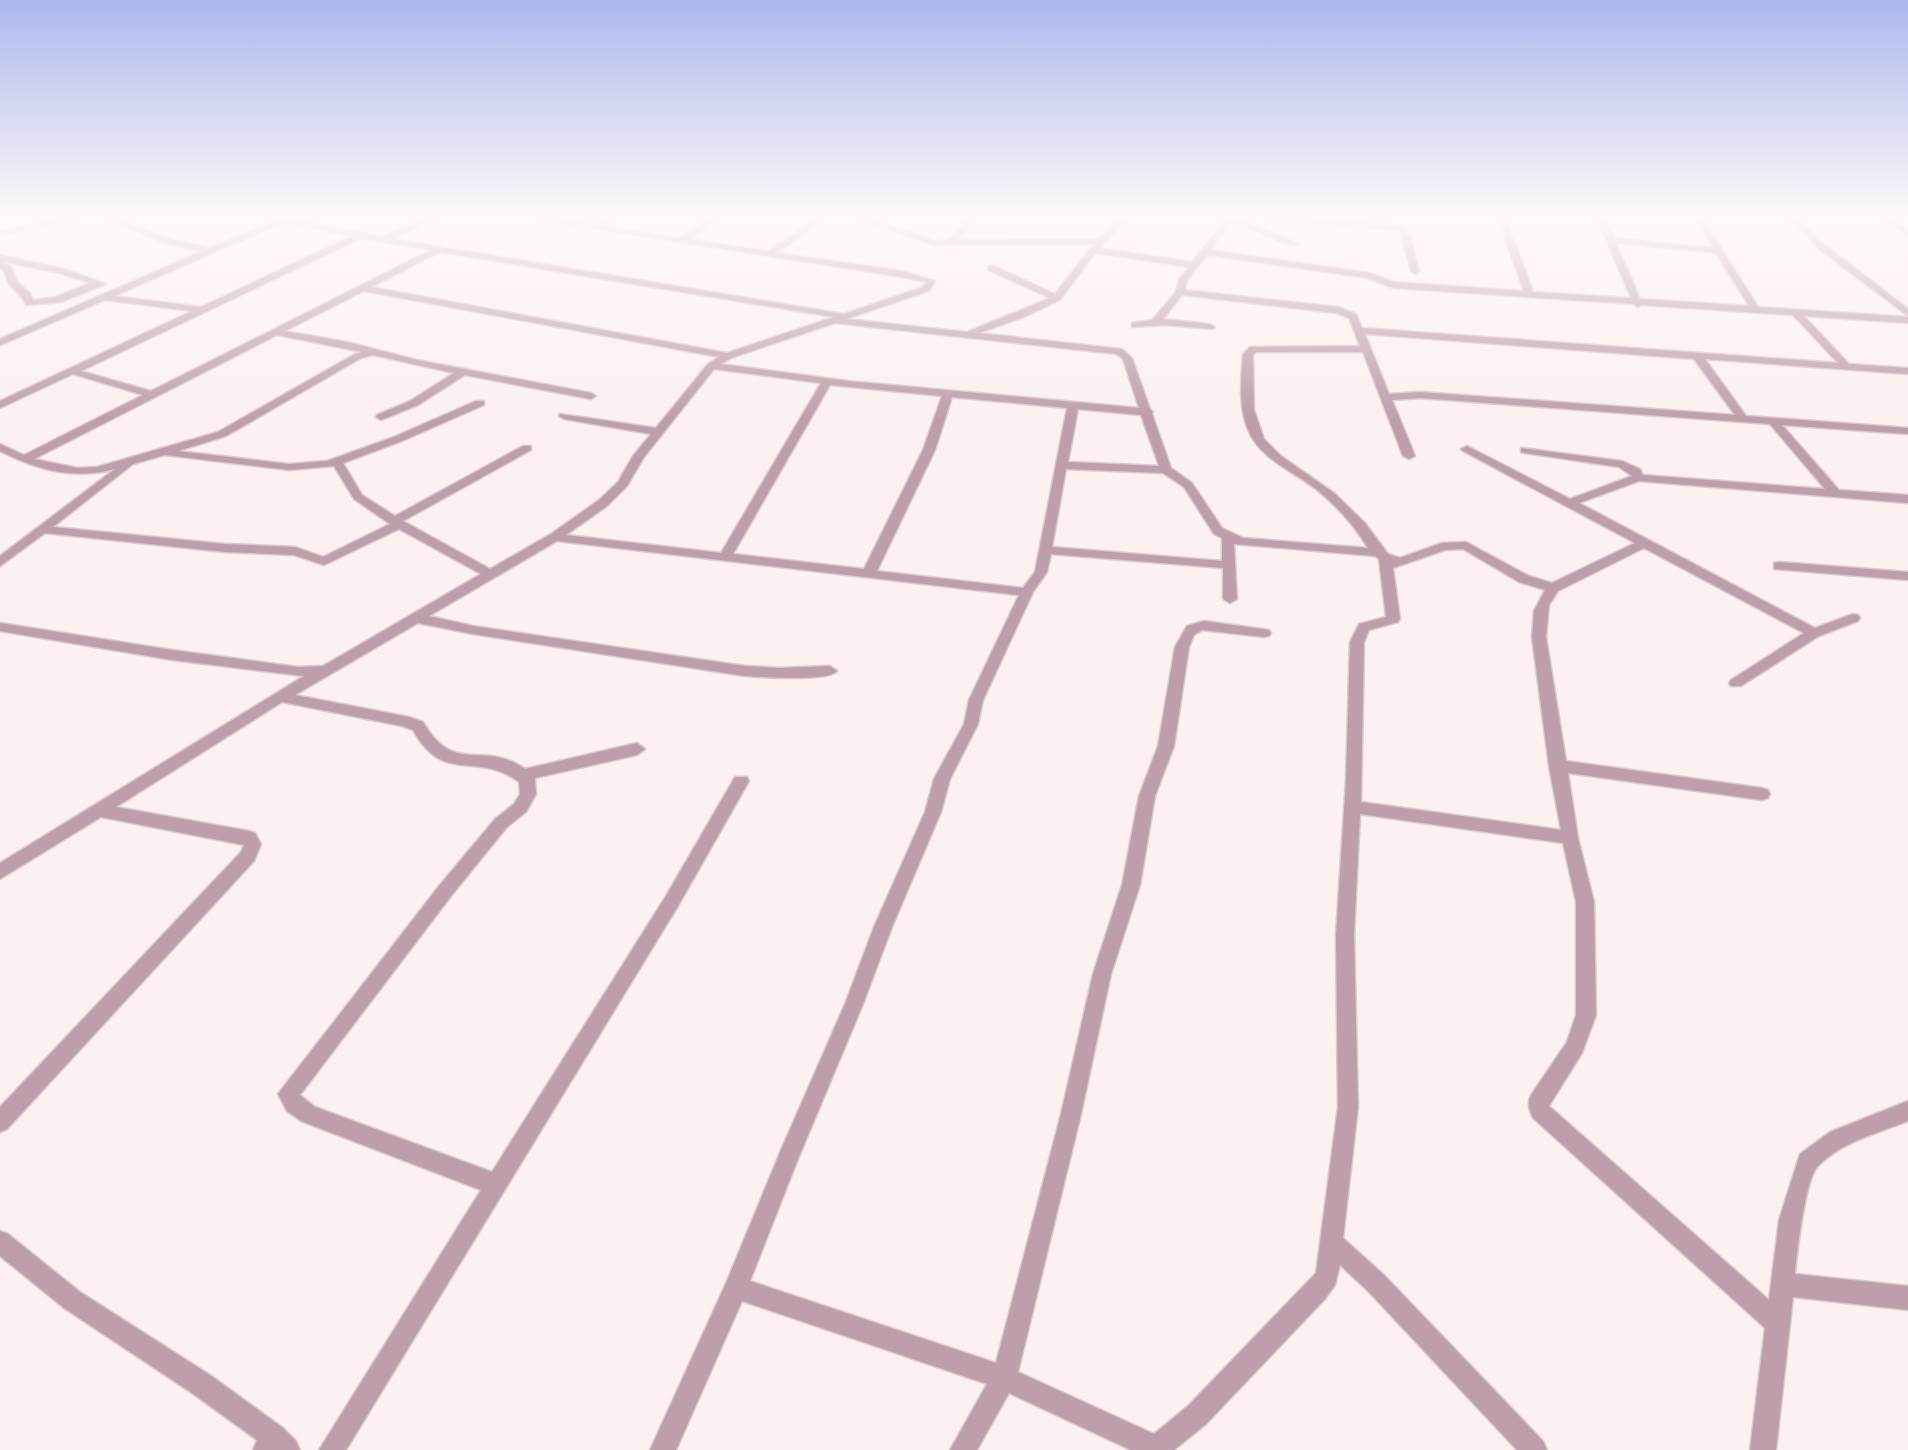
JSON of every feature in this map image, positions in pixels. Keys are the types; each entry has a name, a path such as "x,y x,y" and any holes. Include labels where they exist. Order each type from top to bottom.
{"street":[{"path":"14,284 27,295 29,303 58,300 95,284"},
{"path":"99,284 118,289"},
{"path":"0,342 131,284"},
{"path":"0,405 258,284"},
{"path":"24,459 372,284"},
{"path":"650,284 845,316"},
{"path":"0,872 280,697 298,679 328,669 555,537 603,503 623,484 639,456 711,366 728,356 926,289 929,284"},
{"path":"1025,284 1057,298"},
{"path":"966,335 1021,315 1057,298 1068,284"},
{"path":"1155,322 1180,292 1182,284"},
{"path":"1390,284 1638,304 1908,320"},
{"path":"1526,284 1530,295"},
{"path":"1627,284 1638,304"},
{"path":"1739,284 1756,311"},
{"path":"1870,284 1908,313"},
{"path":"363,288 728,356"},
{"path":"1180,292 1345,312 1353,316 1409,456"},
{"path":"102,297 202,310"},
{"path":"1797,314 1846,366"},
{"path":"834,320 1119,351 1127,358 1148,412 1159,456 1166,470 1188,485 1218,531 1228,537 1241,542 1405,562 1448,544 1466,546 1524,579 1553,588"},
{"path":"1136,325 1155,322 1210,327"},
{"path":"1358,330 1908,371"},
{"path":"276,332 360,353 373,352 591,396"},
{"path":"736,1288 1004,1378 1158,1448 1197,1415 1317,1292 1327,1277 1348,1107 1345,935 1357,642 1364,627 1393,619 1387,559 1359,524 1322,488 1277,458 1259,440 1250,413 1247,370 1248,354 1256,348 1366,349"},
{"path":"0,447 24,459 59,469 78,471 97,470 133,461 222,434 241,425 360,353"},
{"path":"1698,357 1742,418"},
{"path":"711,366 827,382 1148,412"},
{"path":"72,371 154,395"},
{"path":"381,417 414,403 463,372"},
{"path":"725,557 827,382"},
{"path":"868,575 929,450 948,393"},
{"path":"1386,397 1420,395 1908,431"},
{"path":"163,452 289,467 337,462 480,403"},
{"path":"663,1450 736,1288 788,1157 854,1004 883,927 933,812 942,779 971,724 976,700 1028,592 1041,572 1051,508 1063,465 1073,405"},
{"path":"564,416 660,432"},
{"path":"1772,420 1834,492"},
{"path":"46,530 225,548 295,551 324,561 397,523 527,448"},
{"path":"1467,449 1814,633"},
{"path":"1525,450 1622,464 1636,471 1639,478"},
{"path":"0,562 46,530 133,461"},
{"path":"337,462 358,497 397,523 490,574"},
{"path":"1063,465 1166,470"},
{"path":"1569,503 1625,481 1639,478 1908,499"},
{"path":"555,537 1028,592"},
{"path":"1228,537 1230,599"},
{"path":"1646,543 1553,588 1542,600 1538,615 1557,766 1585,902 1586,1015 1575,1047 1538,1102 1540,1110 1777,1323"},
{"path":"1045,550 1228,565"},
{"path":"1779,566 1908,576"},
{"path":"416,618 473,630 745,671 830,671"},
{"path":"1736,683 1814,633 1853,618"},
{"path":"963,1450 1004,1378 1071,1114 1102,974 1131,885 1147,796 1166,746 1182,647 1188,631 1194,626 1264,633"},
{"path":"0,627 298,679"},
{"path":"280,697 404,720 418,726 424,742 441,756 489,760 514,766 527,779 528,794 520,808 501,823 445,891 296,1080 288,1094 294,1104 308,1114 497,1185"},
{"path":"524,775 637,749"},
{"path":"1557,766 1762,794"},
{"path":"332,1450 672,901 741,781"},
{"path":"1352,807 1570,838"},
{"path":"0,1122 248,856 253,844 249,838 98,810"},
{"path":"1763,1450 1790,1220 1807,1161 1837,1139 1908,1111"},
{"path":"0,1242 72,1300 201,1383 276,1446"},
{"path":"1332,1243 1376,1283 1534,1450"},
{"path":"1782,1284 1908,1298"}]}
